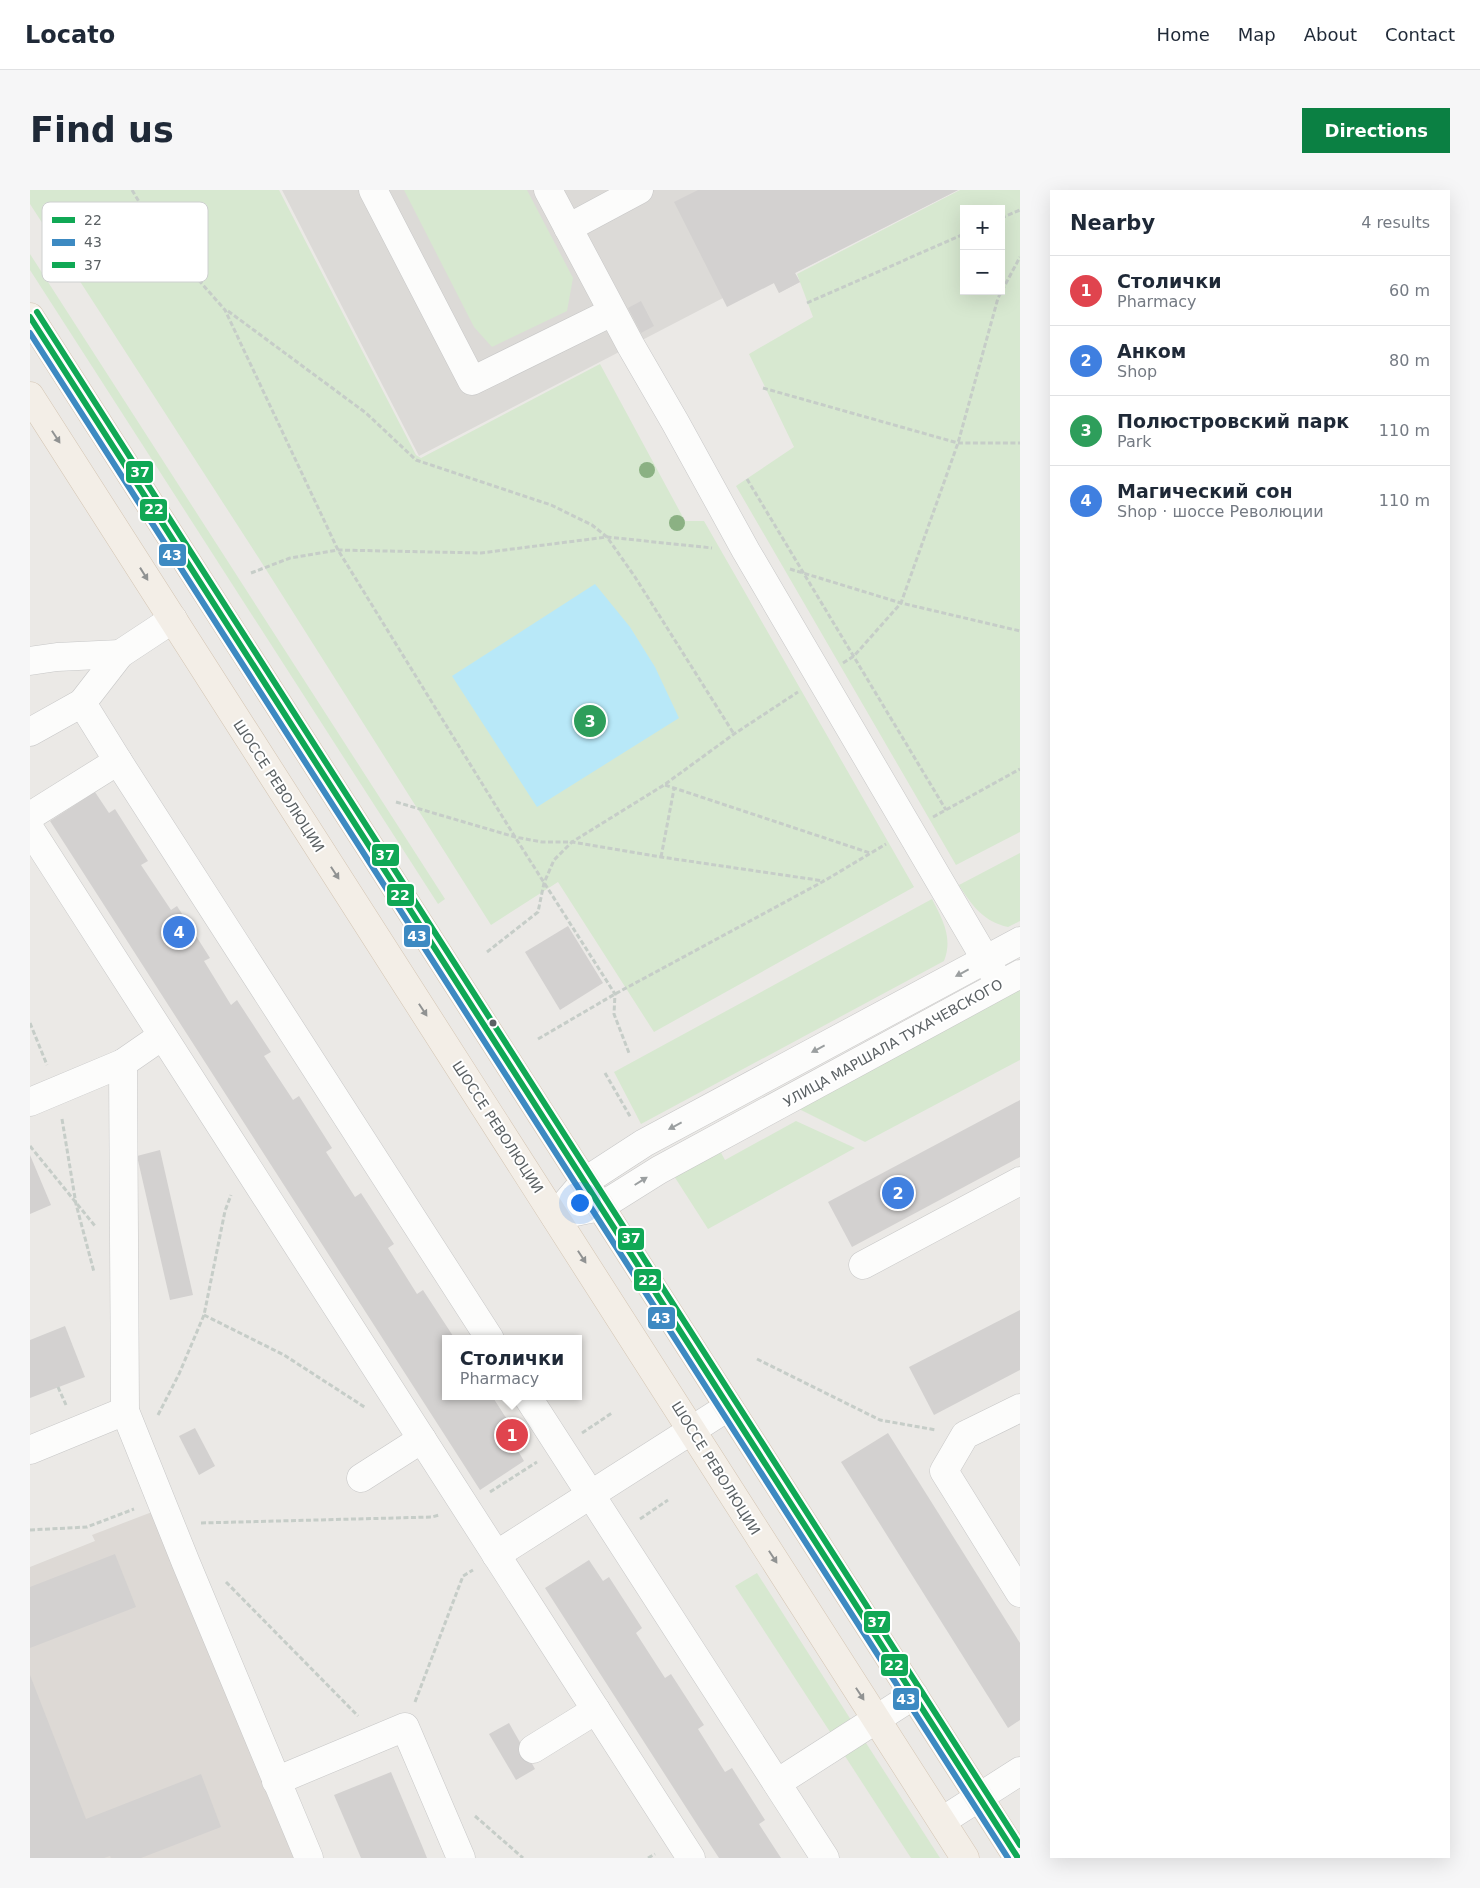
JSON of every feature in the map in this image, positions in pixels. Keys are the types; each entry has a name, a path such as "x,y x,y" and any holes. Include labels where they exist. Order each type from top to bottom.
{"main road":[{"path":"30,318 1018,1858"},
{"name":"ШОССЕ РЕВОЛЮЦИИ","path":"30,396 965,1858"}],"street":[{"path":"373,190 472,381 612,312"},
{"path":"548,190 612,312 746,552 986,960 1010,979"},
{"path":"568,228 639,190"},
{"path":"30,732 82,703 120,654 172,619"},
{"path":"30,661 57,656 120,654"},
{"path":"82,703 487,1335"},
{"path":"30,816 118,761"},
{"path":"30,829 691,1858"},
{"name":"УЛИЦА МАРШАЛА ТУХАЧЕВСКОГО","path":"555,1216 584,1182 644,1143 1020,941"},
{"name":"УЛИЦА МАРШАЛА ТУХАЧЕВСКОГО","path":"555,1216 600,1207 659,1170 1010,979"},
{"path":"30,1102 123,1063 162,1036"},
{"path":"123,1063 125,1412 276,1782 309,1858"},
{"path":"864,1265 1020,1181"},
{"path":"530,1400 825,1858"},
{"path":"496,1555 728,1407"},
{"path":"1020,1408 965,1435 944,1471 1020,1593"},
{"path":"30,1450 125,1412"},
{"path":"361,1478 416,1430"},
{"path":"777,1783 914,1695"},
{"path":"533,1749 596,1710"},
{"path":"276,1782 405,1727 461,1858"},
{"path":"942,1821 1020,1771"}],"path":[{"path":"132,190 139,202"},
{"path":"1005,216 1020,210"},
{"path":"806,303 960,236"},
{"path":"201,282 226,310 366,413 416,460 551,505 592,525 607,537 635,577 734,734"},
{"path":"226,310 338,550 515,837 615,994 614,1014 629,1053"},
{"path":"763,388 958,443 1020,443"},
{"path":"747,480 946,810"},
{"path":"251,573 290,558 338,550 481,553 607,537 746,552"},
{"path":"788,568 901,603 1020,630"},
{"path":"538,1039 615,994 824,881 910,830 1020,769"},
{"path":"664,785 870,853"},
{"path":"661,858 674,789"},
{"path":"396,802 515,837 542,842 572,842 661,858 824,881"},
{"path":"30,1023 57,1091 76,1204 96,1276"},
{"path":"605,1073 634,1123"},
{"path":"30,1146 76,1204 124,1259"},
{"path":"136,1439 154,1421 166,1400 204,1315 225,1211 233,1191 248,1168"},
{"path":"204,1315 284,1355 374,1413 416,1430"},
{"path":"757,1359 880,1420 965,1435"},
{"path":"30,1530 87,1527 165,1511 432,1517 466,1508 612,1413"},
{"path":"617,1535 668,1500"},
{"path":"405,1727 463,1576 496,1555"},
{"path":"224,1580 380,1738"}],"shaded area":[{"path":"282,190 958,190 795,273 800,282 779,293 774,283 723,298 419,456"},
{"path":"152,1512 294,1858 30,1858 30,1567 95,1541 92,1535"}],"green space":[{"path":"30,190 279,190 416,455 421,458 600,364 685,521 704,521 914,887 654,1032 558,882 491,925 260,560 80,282 208,282 208,202 42,202 42,223 30,204"},
{"path":"404,190 527,190 573,278 567,311 492,347 474,327"},
{"path":"960,190 1020,190 1020,832 956,865 736,486 794,447 749,354 813,317 797,274"},
{"path":"30,254 42,273 42,282 48,282 445,899 438,904 30,270"},
{"path":"1020,853 1020,921 1008,927 992,921 979,912 959,885"},
{"path":"932,899 946,929 947,953 944,961 641,1124 614,1072"},
{"path":"1020,990 1020,1060 865,1142 797,1108"},
{"path":"796,1121 855,1148 708,1229 674,1176 720,1151 725,1160"},
{"path":"757,1573 851,1720 834,1738 735,1586"},
{"path":"866,1743 940,1858 911,1858 843,1753 854,1745"}],"water":[{"path":"595,584 630,627 655,667 679,718 537,807 452,676"}],"building":[{"path":"698,190 958,190 795,273 800,282 779,293 774,283 727,307 674,202"},
{"path":"641,301 654,326 641,333 628,308"},
{"path":"95,792 109,813 115,809 148,861 141,865 171,910 177,906 210,958 204,961 231,1005 237,1000 271,1052 264,1056 293,1100 299,1096 332,1148 326,1152 355,1197 361,1193 394,1244 388,1248 417,1294 423,1290 452,1335 442,1335 442,1400 495,1400 517,1435 511,1439 524,1461 480,1490 50,821"},
{"path":"568,926 603,983 560,1010 525,952"},
{"path":"1020,1100 1020,1157 852,1247 828,1202"},
{"path":"160,1150 193,1295 170,1300 137,1156"},
{"path":"30,1155 51,1205 30,1214"},
{"path":"1020,1310 1020,1370 934,1415 909,1367"},
{"path":"65,1326 85,1377 30,1398 30,1340"},
{"path":"195,1428 215,1466 199,1475 179,1436"},
{"path":"888,1433 1020,1643 1020,1720 1008,1728 841,1462"},
{"path":"115,1554 136,1607 30,1648 30,1587"},
{"path":"589,1560 603,1581 609,1577 642,1628 636,1633 665,1678 671,1674 704,1725 698,1729 725,1772 732,1768 765,1820 759,1824 781,1858 719,1858 698,1826 545,1588"},
{"path":"30,1675 86,1819 201,1774 221,1827 141,1858 111,1858 110,1856 104,1858 30,1858"},
{"path":"509,1723 535,1769 516,1780 489,1734"},
{"path":"391,1772 427,1858 361,1858 334,1795"}],"transit line":[{"name":"37","path":"37,312 1020,1845"},
{"name":"22","path":"30,317 1018,1858"},
{"name":"43","path":"30,333 1008,1858"}],"place":[{"name":"Полюстровский парк","path":"590,721"},
{"name":"Магический сон","path":"179,932"},
{"name":"Анком","path":"898,1193"},
{"name":"Столички","path":"512,1435"}]}
